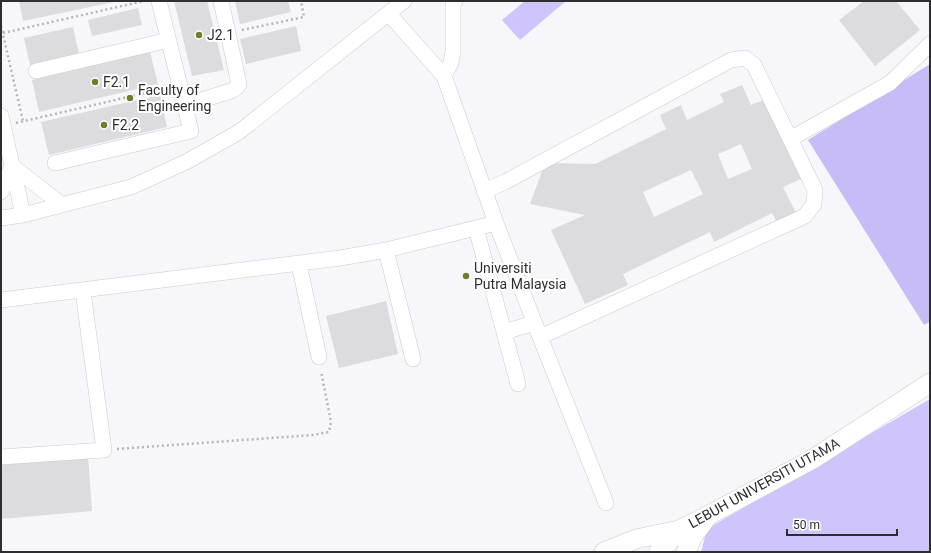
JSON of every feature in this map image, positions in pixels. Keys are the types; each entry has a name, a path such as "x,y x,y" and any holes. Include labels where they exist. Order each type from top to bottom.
{"main road":[{"name":"LEBUH UNIVERSITI UTAMA","path":"604,552 636,539 679,530 708,516 813,459 930,383"},
{"path":"686,552 693,536 708,516"},
{"name":"LEBUH UNIVERSITI UTAMA","path":"659,552 679,530"}],"street":[{"path":"55,163 191,131 159,1"},
{"path":"185,105 231,91 239,84 221,1"},
{"path":"444,76 451,63 453,51 453,4 455,1"},
{"path":"1,218 23,215 131,187 186,162 239,132 389,14 402,2"},
{"path":"389,14 444,76 496,223 606,503"},
{"path":"36,71 169,40"},
{"path":"790,139 890,83 930,44"},
{"path":"484,190 505,182 731,60 745,58 754,65 815,190 814,204 805,216 540,337"},
{"path":"1,116 23,215"},
{"path":"12,166 62,205"},
{"path":"1,192 12,166"},
{"path":"1,300 298,264 386,250 496,223"},
{"path":"476,228 518,384"},
{"path":"386,250 412,359"},
{"path":"298,264 319,357"},
{"path":"1,457 104,450 83,291"},
{"path":"504,332 534,323"},
{"path":"636,539 652,544 659,552"}],"path":[{"path":"3,32 144,1"},
{"path":"243,30 304,17 300,1"},
{"path":"1,26 23,121 166,88"},
{"path":"104,450 313,435 330,432 331,422 319,357"}],"shaded area":[{"path":"525,1 566,1 520,40 502,20"},
{"path":"930,64 930,322 924,325 808,140"},
{"path":"930,399 930,552 701,552 707,529"}],"building":[{"path":"19,1 114,1 114,2 23,21"},
{"name":"J2.1","path":"174,1 207,1 224,70 192,76"},
{"path":"235,1 288,1 291,12 240,24"},
{"path":"864,1 896,1 920,30 875,66 839,20"},
{"path":"138,8 142,25 92,36 88,20"},
{"path":"296,26 301,51 246,64 240,39"},
{"path":"73,27 79,54 30,65 24,38"},
{"name":"F2.1","path":"150,52 158,84 39,112 32,80"},
{"path":"742,85 751,105 766,99 803,178 783,187 798,217 779,226 772,213 714,242 710,232 623,274 628,285 585,304 551,230 585,215 530,204 545,163 595,164 666,129 660,115 681,105 687,120 724,102 720,94","holes":["741,144 752,169 728,179 718,154","691,170 703,194 654,217 643,192"]},
{"name":"F2.2","path":"160,95 167,127 49,155 41,122"},
{"path":"386,301 398,354 339,368 326,316"},
{"path":"88,456 92,511 1,519 1,463"}],"place":[{"name":"J2.1","path":"199,35"},
{"name":"F2.1","path":"95,82"},
{"name":"Faculty of Engineering","path":"130,98"},
{"name":"F2.2","path":"104,125"},
{"name":"Universiti Putra Malaysia","path":"466,276"}]}
